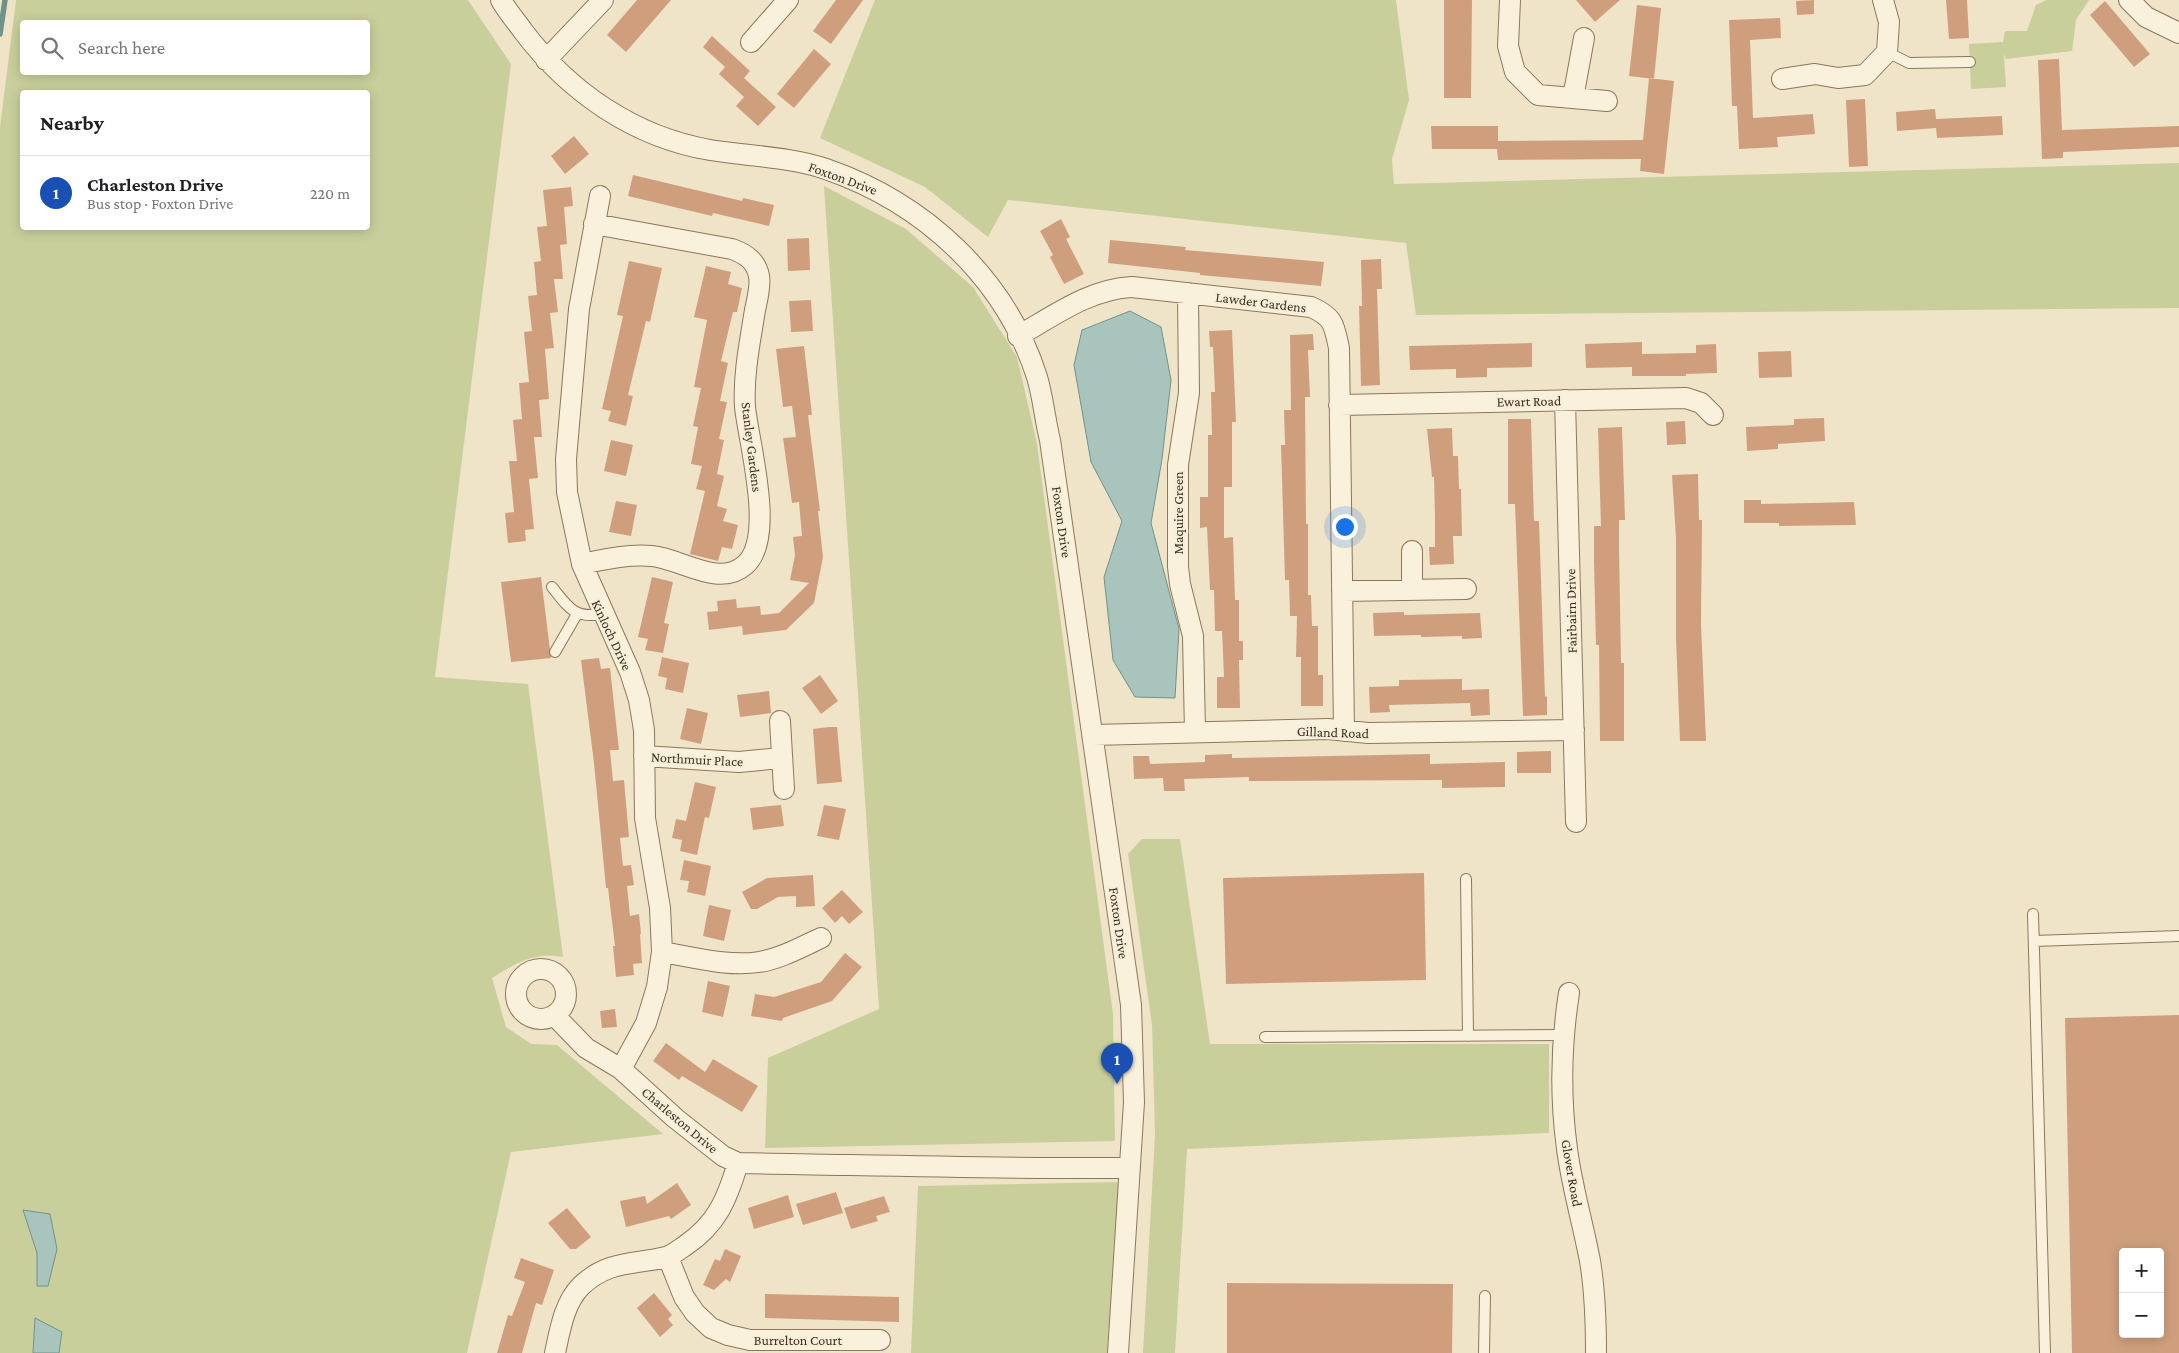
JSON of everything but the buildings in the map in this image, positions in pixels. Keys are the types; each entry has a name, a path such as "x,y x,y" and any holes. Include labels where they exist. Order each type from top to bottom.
{"street":[{"name":"Foxton Drive","path":"501,0 546,60 576,89 605,109 638,127 708,150 825,169 886,194 931,225 952,243 978,270 1018,336 1037,377 1050,440 1131,1005 1134,1102 1118,1353"},
{"path":"546,60 603,0"},
{"path":"751,42 788,0"},
{"path":"1510,0 1508,46 1515,72 1538,96 1607,101"},
{"path":"1782,79 1815,74 1838,78 1865,75 1887,52 1889,22 1884,0"},
{"path":"2129,0 2146,17 2179,32"},
{"path":"1573,98 1584,38"},
{"name":"Kinloch Drive","path":"600,196 579,309 566,459 567,492 582,564 630,672 639,700 644,730 645,818 660,908 662,952 657,987 646,1023 621,1069"},
{"name":"Stanley Gardens","path":"582,564 626,555 654,556 710,573 732,574 747,564 754,552 760,533 758,486 745,406 746,367 760,278 755,264 744,254 732,249 594,224"},
{"name":"Lawder Gardens","path":"1018,336 1096,292 1132,287 1311,307 1326,314 1331,320 1339,348 1344,731"},
{"name":"Maquire Green","path":"1188,293 1189,393 1178,465 1178,567 1180,584 1193,636 1195,732"},
{"name":"Ewart Road","path":"1339,405 1686,398 1700,403 1713,415"},
{"name":"Fairbairn Drive","path":"1565,400 1576,822"},
{"path":"1412,551 1412,590"},
{"path":"1342,590 1466,589"},
{"path":"780,720 784,789"},
{"name":"Gilland Road","path":"1093,735 1328,729 1368,734 1574,730"},
{"name":"Northmuir Place","path":"644,756 740,762 781,758"},
{"path":"662,952 740,964 775,958 821,938"},
{"name":"Glover Road","path":"1569,993 1564,1035 1562,1092 1567,1150 1590,1263 1596,1325 1596,1353"},
{"name":"Charleston Drive","path":"554,1014 586,1048 621,1069 689,1130 723,1156 738,1163 976,1166 1026,1169 1130,1168"},
{"path":"555,1353 566,1310 580,1287 599,1272 623,1263 668,1257 710,1226 725,1201 738,1163"},
{"name":"Burrelton Court","path":"668,1257 684,1297 695,1313 711,1328 728,1335 750,1340 880,1340"}],"lane":[{"path":"1887,52 1909,63 1970,62"},
{"path":"552,587 578,614 587,617 603,614"},
{"path":"555,652 578,614"},
{"path":"1466,879 1468,1036"},
{"path":"2033,914 2045,1353"},
{"path":"2034,941 2179,936"},
{"path":"1265,1036 1564,1035"},
{"path":"1484,1353 1485,1296"}],"green space":[{"path":"16,0 468,0 511,64 435,677 528,684 563,957 534,957 518,963 492,978 506,1027 531,1044 557,1045 663,1134 511,1152 467,1353 0,1353 0,127"},
{"path":"875,0 1396,0 1409,100 1392,159 1394,184 2179,163 2179,308 1416,315 1406,243 1008,200 988,237 925,187 820,138"},
{"path":"2046,0 2089,0 2076,20 2072,51 2006,59 2004,54 2006,87 1971,89 1969,44 2003,42 2005,31 2027,31 2036,5"},
{"path":"824,186 906,229 973,287 1017,357 1037,444 1113,1014 1115,1141 765,1148 768,1058 879,1009"},
{"path":"1142,839 1180,839 1210,1044 1549,1044 1549,1133 1187,1149 1175,1353 1143,1353 1155,1134 1152,1025 1128,854"},
{"path":"1119,1182 1107,1353 911,1353 918,1186"}],"water":[{"path":"1130,311 1161,327 1171,380 1162,459 1151,523 1179,629 1175,698 1135,697 1113,660 1104,577 1122,521 1091,462 1074,365 1082,330"},
{"path":"23,1210 50,1214 57,1249 48,1286 37,1286 37,1253"},
{"path":"35,1318 62,1332 59,1353 33,1353"}],"waterway":[{"path":"0,34 5,0"}],"place":[{"name":"Charleston Drive","path":"1117,1084"}]}
